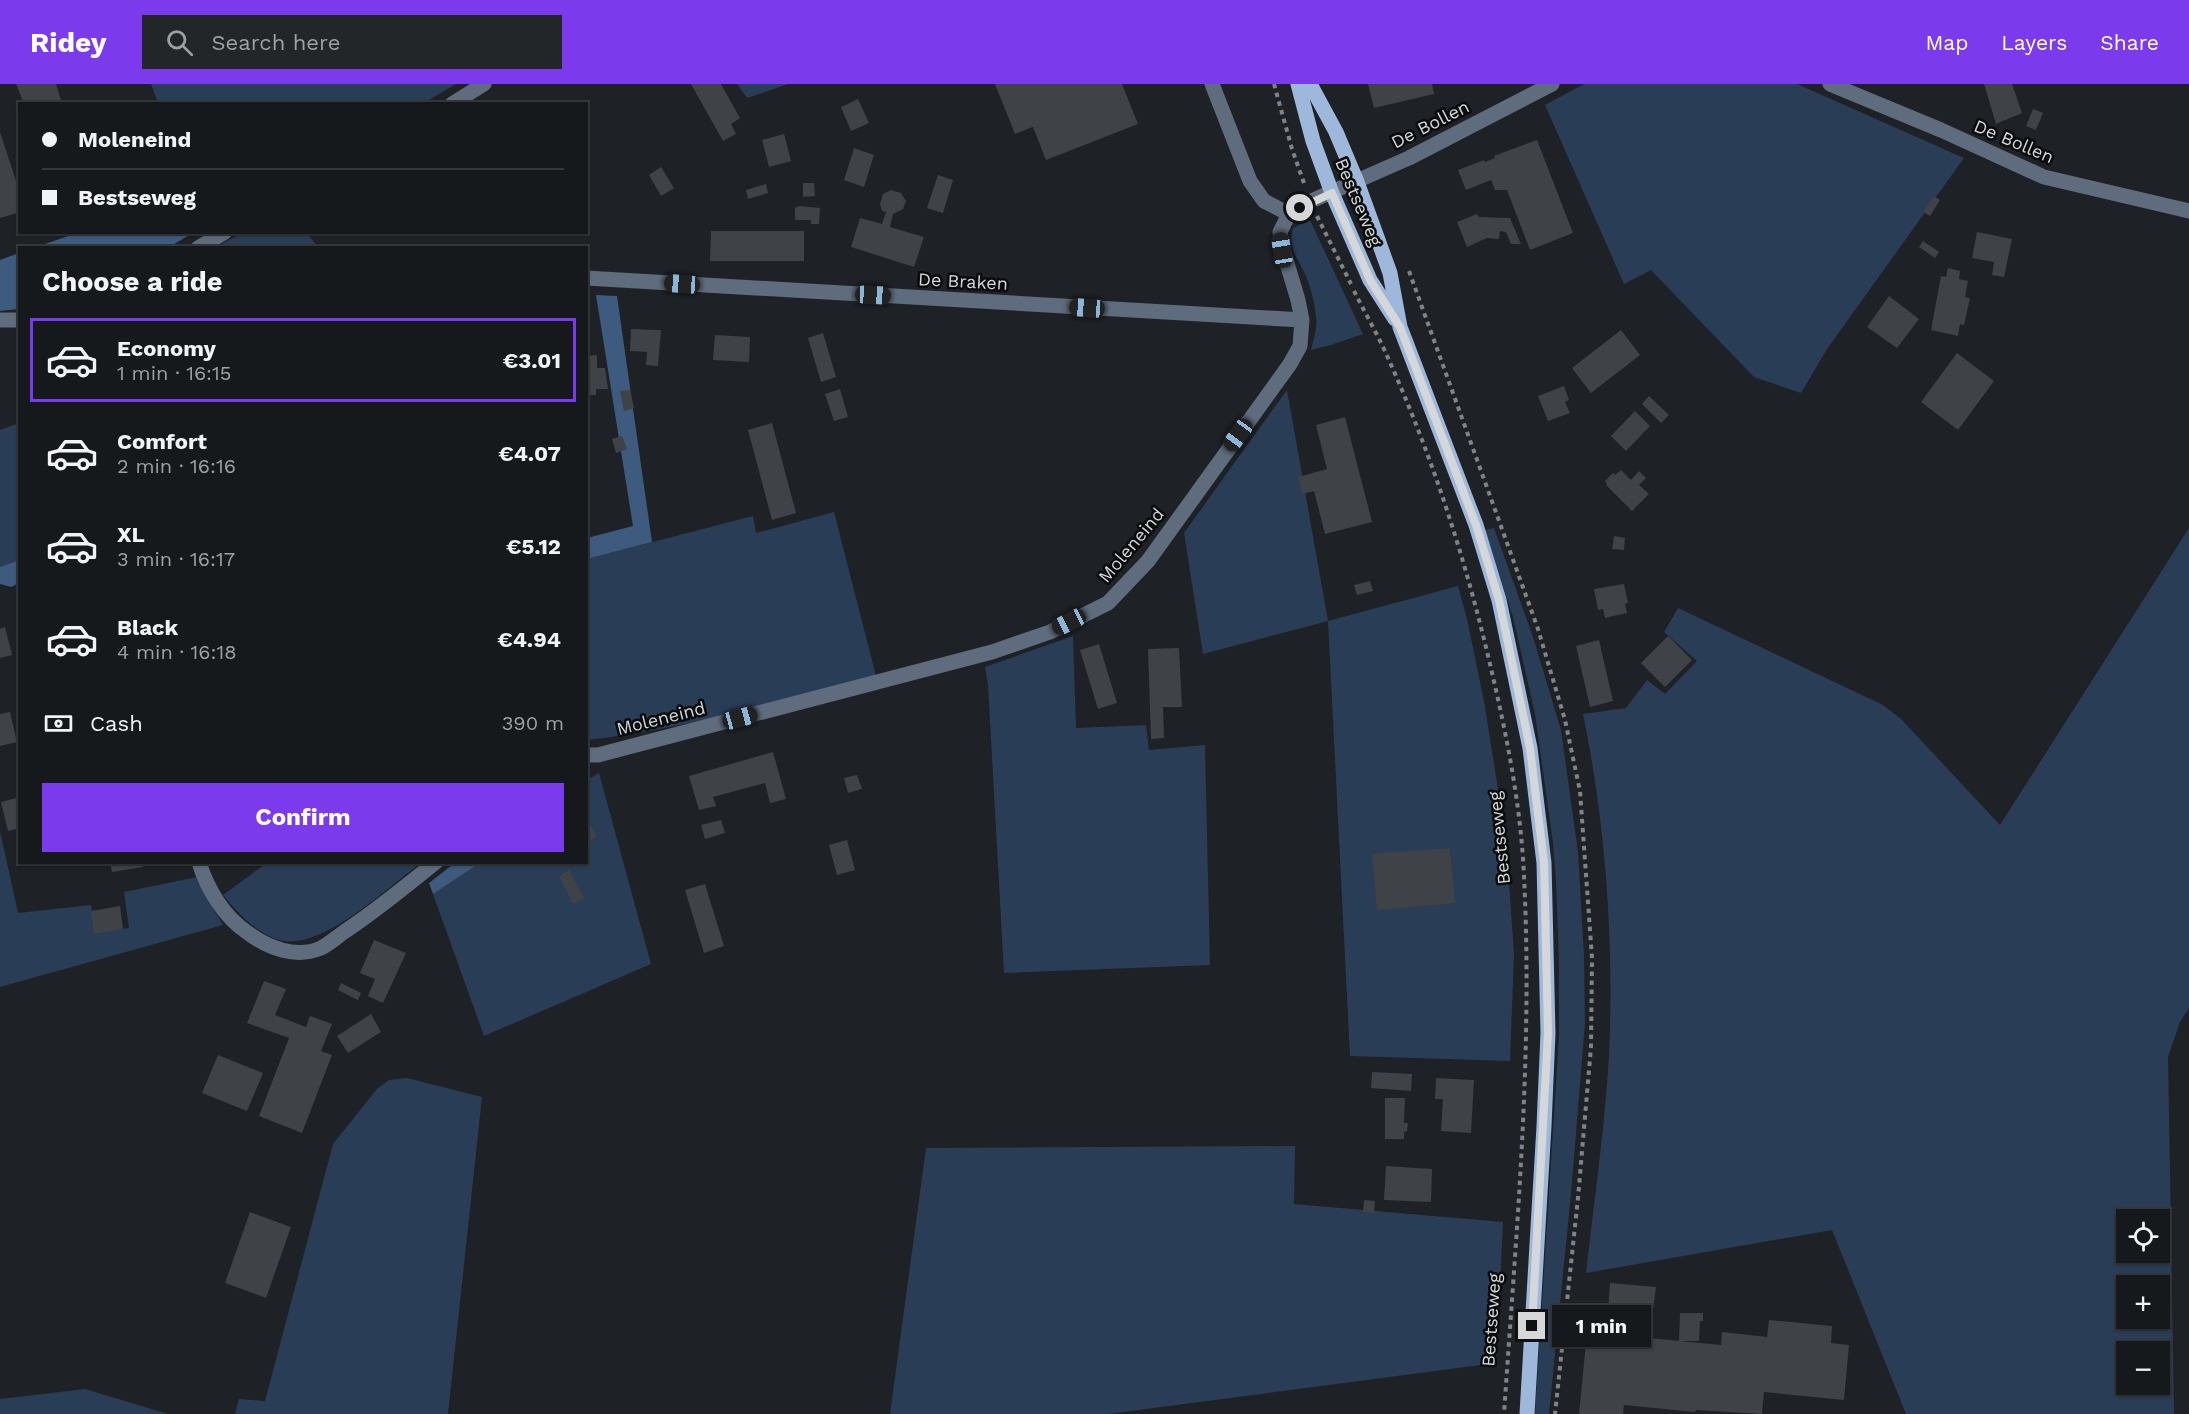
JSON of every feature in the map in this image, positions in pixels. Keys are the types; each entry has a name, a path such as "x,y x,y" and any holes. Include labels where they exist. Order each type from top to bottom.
{"main road":[{"name":"Bestseweg","path":"1298,84 1313,141 1332,193 1370,280 1400,327"},
{"name":"Bestseweg","path":"1310,84 1336,132 1357,182 1390,273 1400,327 1476,525 1499,600 1530,748 1544,863 1548,1033 1527,1414"}],"street":[{"path":"455,102 484,84"},
{"path":"1212,84 1250,181 1264,201 1289,214 1311,201 1332,193"},
{"name":"De Bollen","path":"1332,193 1409,158 1552,84"},
{"name":"De Bollen","path":"1830,84 1941,130 2044,177 2189,211"},
{"name":"Moleneind","path":"592,755 992,652 1050,632 1108,603 1148,561 1290,364 1300,346 1302,320 1282,250 1280,232 1289,214"},
{"path":"201,246 222,234"},
{"name":"De Braken","path":"588,278 1302,320"},
{"path":"0,320 18,320"},
{"path":"200,864 204,879 224,911 242,929 265,946 292,952 320,948 357,924 433,864"}],"path":[{"name":"Bestseweg","path":"1274,84 1292,149 1311,201 1388,357 1453,527 1476,603 1503,724 1515,795 1524,874 1528,1014 1504,1414"}],"shaded area":[{"path":"151,84 456,84 425,102 158,102"},
{"path":"737,84 788,84 747,98"},
{"path":"1584,84 1797,84 1964,158 1827,349 1801,393 1754,377 1651,270 1624,284 1545,105"},
{"path":"1310,220 1363,334 1311,350 1316,325 1315,307 1308,281 1294,253 1291,241 1293,228"},
{"path":"74,234 191,234 171,246 39,246"},
{"path":"240,234 308,234 317,246 218,246"},
{"path":"18,253 18,309 0,311 0,260"},
{"path":"596,295 617,296 652,542 588,559 588,538 633,526"},
{"path":"1287,390 1328,621 1203,654 1184,533"},
{"path":"18,423 18,560 0,567 0,430"},
{"path":"834,512 876,676 696,722 588,740 588,559 753,516 756,533"},
{"path":"1494,528 1533,637 1561,730 1578,852 1585,1023 1549,1414 1535,1414 1559,1036 1556,881 1535,714 1513,617 1485,530"},
{"path":"2189,528 2189,1008 2180,1022 2168,1057 2174,1414 1906,1414 1832,1230 1586,1273 1607,1082 1610,969 1603,841 1583,714 1626,708 1647,680 1665,694 1697,661 1664,632 1678,608 1883,705 1901,719 2000,825"},
{"path":"18,560 18,584 11,587 0,584 0,567"},
{"path":"1458,586 1484,701 1506,839 1514,954 1510,1061 1350,1056 1328,621"},
{"path":"1073,636 1076,728 1146,725 1149,750 1205,745 1210,965 1004,973 988,685 985,667"},
{"path":"599,773 651,964 484,1036 433,894 478,864 588,864 588,779"},
{"path":"0,831 18,913 91,905 96,932 129,928 124,892 197,877 204,894 223,925 0,987"},
{"path":"265,864 420,864 352,916 312,937 293,941 276,939 260,931 223,895"},
{"path":"453,864 478,864 433,894 429,883"},
{"path":"407,1078 482,1097 448,1414 235,1414 239,1399 265,1401 333,1144 377,1089 389,1080"},
{"path":"1295,1146 1294,1204 1503,1222 1496,1363 1108,1414 890,1414 926,1148"},
{"path":"85,1389 168,1414 0,1414 0,1399"}],"building":[{"path":"16,84 56,84 61,102 23,102"},
{"path":"691,84 721,84 740,118 731,124 736,134 723,141"},
{"path":"995,84 1122,84 1138,124 1046,160 1033,127 1015,134"},
{"path":"1368,84 1432,84 1434,94 1374,108"},
{"path":"1984,84 2012,84 2022,113 1996,124"},
{"path":"858,99 869,123 851,131 841,107"},
{"path":"2033,109 2043,113 2036,130 2026,126"},
{"path":"0,132 18,187 18,213 0,218"},
{"path":"784,134 791,161 769,167 762,140"},
{"path":"1537,140 1573,233 1530,250 1507,190 1495,190 1491,180 1466,190 1458,170 1484,160 1485,162 1495,158 1494,156"},
{"path":"854,148 874,155 864,187 844,180"},
{"path":"661,167 674,188 661,196 649,175"},
{"path":"938,175 953,180 943,213 927,208"},
{"path":"803,183 814,183 815,196 803,197"},
{"path":"766,184 768,193 748,199 746,190"},
{"path":"891,190 901,193 906,201 903,209 893,214 890,227 924,237 914,267 851,247 860,218 882,224 886,212 882,211 880,204 883,194"},
{"path":"1934,196 1940,200 1930,216 1923,212"},
{"path":"799,206 820,208 819,224 811,224 811,220 795,220 795,208"},
{"path":"1477,214 1479,217 1510,218 1521,244 1511,244 1506,232 1500,231 1499,239 1487,238 1467,247 1457,222"},
{"path":"711,231 804,231 804,261 710,261"},
{"path":"1977,232 2012,239 2004,277 1992,275 1994,262 1972,258"},
{"path":"1923,241 1939,252 1935,258 1919,247"},
{"path":"1948,268 1960,271 1959,279 1968,281 1965,297 1970,298 1964,325 1960,324 1958,336 1931,330 1941,276 1946,277"},
{"path":"1889,296 1919,319 1897,348 1867,327"},
{"path":"631,329 661,330 658,366 646,365 647,352 630,351"},
{"path":"1621,330 1640,355 1591,393 1572,368"},
{"path":"823,333 836,377 821,382 808,338"},
{"path":"715,335 750,337 749,362 713,360"},
{"path":"1957,353 1994,381 1958,430 1921,402"},
{"path":"597,355 597,368 605,368 608,389 596,389 596,395 588,395 588,356"},
{"path":"1564,386 1569,400 1565,402 1570,413 1548,421 1538,396"},
{"path":"840,389 848,417 834,421 825,394"},
{"path":"630,390 634,408 624,411 620,391"},
{"path":"1649,396 1669,415 1661,423 1642,404"},
{"path":"1635,411 1650,426 1626,451 1611,436"},
{"path":"1345,417 1372,522 1325,534 1314,491 1302,494 1298,477 1327,469 1316,425"},
{"path":"772,423 796,513 772,520 748,430"},
{"path":"622,436 627,449 616,453 612,439"},
{"path":"1621,470 1631,480 1639,471 1646,478 1639,485 1649,494 1632,511 1606,485 1605,481 1613,473 1615,475"},
{"path":"1614,536 1625,538 1624,550 1612,549"},
{"path":"1370,581 1373,591 1357,595 1354,585"},
{"path":"1624,584 1628,603 1625,604 1627,613 1605,618 1603,609 1598,610 1594,589"},
{"path":"5,627 12,655 0,658 0,629"},
{"path":"1668,636 1692,660 1665,687 1641,663"},
{"path":"1599,640 1613,701 1590,707 1576,646"},
{"path":"1099,644 1117,703 1098,709 1080,650"},
{"path":"1179,648 1182,707 1163,707 1164,738 1151,739 1148,649"},
{"path":"10,712 17,742 0,746 0,714"},
{"path":"773,752 786,799 770,803 765,783 713,797 716,806 699,810 689,776"},
{"path":"857,775 862,789 848,793 844,778"},
{"path":"18,798 18,828 8,831 1,802"},
{"path":"721,820 725,833 705,839 701,825"},
{"path":"588,821 597,837 588,842"},
{"path":"847,840 855,870 837,875 829,845"},
{"path":"1450,848 1455,903 1377,910 1372,854"},
{"path":"110,864 142,864 143,867 112,872"},
{"path":"569,870 584,898 573,904 559,876"},
{"path":"705,884 724,946 704,953 685,890"},
{"path":"120,906 123,929 94,934 91,911"},
{"path":"374,940 406,953 383,1003 368,996 375,979 360,973"},
{"path":"264,981 286,989 275,1015 306,1027 310,1016 332,1024 321,1051 332,1055 302,1133 259,1116 289,1038 247,1023"},
{"path":"341,983 361,993 358,1000 338,990"},
{"path":"371,1014 381,1032 348,1053 337,1036"},
{"path":"218,1055 263,1073 247,1111 202,1093"},
{"path":"1372,1072 1412,1074 1411,1091 1371,1088"},
{"path":"1436,1078 1474,1080 1471,1133 1441,1131 1443,1099 1435,1099"},
{"path":"1385,1098 1405,1098 1404,1123 1408,1123 1404,1139 1385,1139"},
{"path":"1386,1166 1432,1169 1431,1202 1384,1200"},
{"path":"1364,1200 1375,1201 1374,1213 1363,1212"},
{"path":"250,1212 291,1227 266,1298 225,1283"},
{"path":"1610,1283 1656,1287 1653,1310 1633,1309 1633,1313 1608,1312"},
{"path":"1680,1313 1703,1313 1703,1321 1700,1321 1699,1341 1679,1341"},
{"path":"1769,1320 1832,1326 1831,1343 1849,1345 1844,1400 1764,1392 1762,1414 1696,1410 1695,1412 1624,1405 1623,1414 1579,1414 1587,1332 1721,1345 1722,1332 1767,1337"}],"route":[{"path":"1300,208 1332,193 1370,280 1400,327 1476,525 1499,600 1514,667 1530,748 1544,863 1548,1033 1532,1326"}]}
